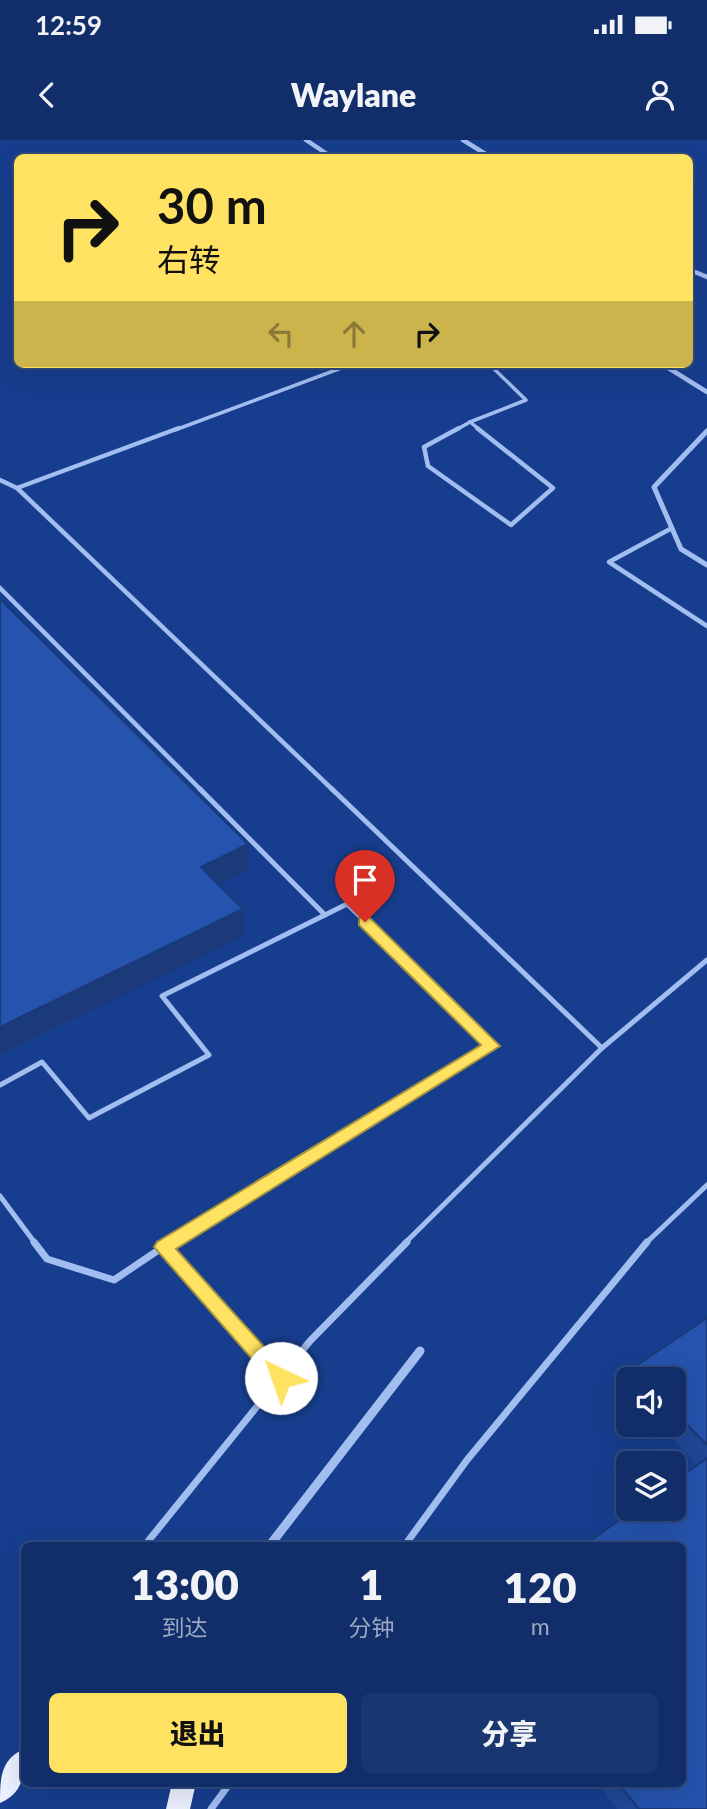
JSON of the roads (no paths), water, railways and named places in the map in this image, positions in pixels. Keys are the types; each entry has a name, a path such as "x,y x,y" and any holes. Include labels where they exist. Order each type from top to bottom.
{"main road":[{"path":"0,1791 21,1764"},
{"path":"178,1809 183,1787"}],"street":[{"path":"306,140 327,154"},
{"path":"463,140 486,154"},
{"path":"668,368 707,392"},
{"path":"707,431 654,487 681,549 707,565"},
{"path":"272,1542 420,1351"}],"lane":[{"path":"16,488 341,368"},
{"path":"470,422 553,488 511,525 428,466 424,447 470,422 526,400 493,368"},
{"path":"0,480 16,488 602,1048"},
{"path":"671,528 609,562 707,626"},
{"path":"0,588 324,915"},
{"path":"0,1085 42,1062 89,1118 209,1055 162,996 347,904 492,1046 163,1247 114,1280 47,1259 0,1196"},
{"path":"147,1542 310,1341 454,1193 602,1048 707,960"},
{"path":"407,1542 467,1460 657,1230 707,1185"},
{"path":"163,1247 281,1378"},
{"path":"211,1809 227,1787"}]}
